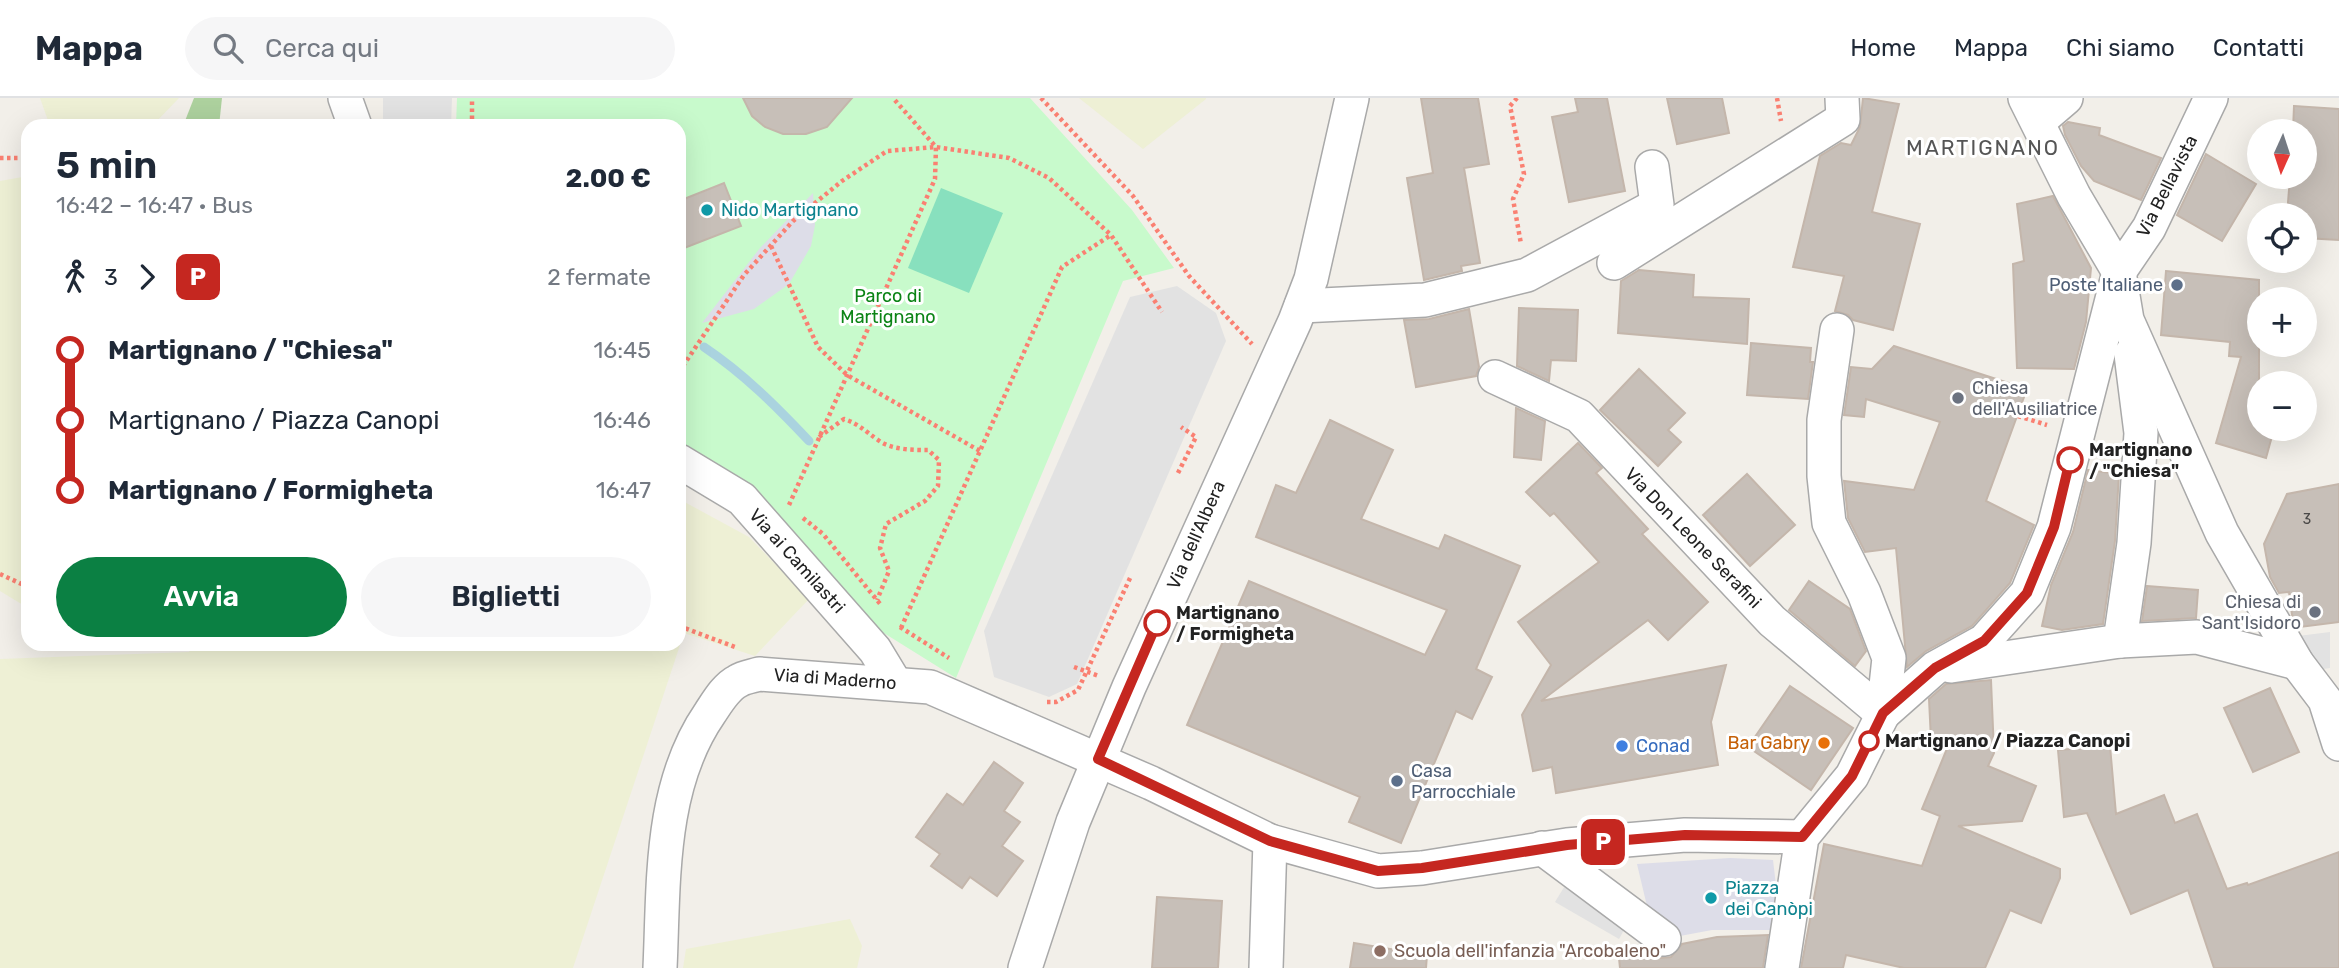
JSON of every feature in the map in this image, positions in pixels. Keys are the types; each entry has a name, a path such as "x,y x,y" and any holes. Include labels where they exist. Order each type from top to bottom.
{"street":[{"name":"Via dell'Albera","path":"1024,968 1073,822 1098,759 1301,306 1311,279 1352,98"},
{"path":"1614,263 1843,119 1842,98"},
{"path":"2066,98 2032,110 2074,196 2119,272 2141,433 2134,543 2120,641"},
{"name":"Via Bellavista","path":"2119,272 2149,228 2211,98"},
{"path":"1301,306 1425,300 1527,275 1657,205 1653,167"},
{"path":"1883,713 1935,668 1984,641 2027,593 2054,527 2119,272"},
{"path":"2127,320 2222,533 2297,663"},
{"path":"1782,968 1802,837 1852,776 1883,713 1889,658 1864,593 1829,523 1824,476 1824,420 1837,330"},
{"name":"Via Don Leone Serafini","path":"1495,377 1579,416 1690,538 1772,621 1883,713"},
{"name":"Via ai Camilastri","path":"686,465 742,499 875,650 895,683"},
{"path":"1935,668 2120,641 2197,637 2297,663 2332,688 2339,744"},
{"name":"Via di Maderno","path":"660,968 662,881 671,814 684,764 702,725 724,693 738,681 759,674 930,687 961,698 1098,759 1270,841 1378,871 1422,868 1542,848 1685,835 1802,837"},
{"path":"1266,968 1270,841"},
{"path":"1542,848 1664,939"}],"path":[{"path":"472,98 472,119"},
{"path":"789,506 935,179 936,146 892,98"},
{"path":"1041,98 1133,196 1189,276 1275,367"},
{"path":"1517,98 1510,106 1524,174 1513,199 1527,275"},
{"path":"686,362 744,275 793,220 842,181 887,151 936,146 1010,158 1049,178 1111,235 1162,312"},
{"path":"0,158 21,158"},
{"path":"901,628 1062,267 1111,235"},
{"path":"771,246 818,346 847,375 980,451"},
{"path":"2018,416 2042,424"},
{"path":"819,437 844,419 862,425 880,442 909,450 928,450 939,460 938,486 925,501 886,524 880,548 889,571 877,600"},
{"path":"1178,473 1196,437 1181,427"},
{"path":"0,574 21,584"},
{"path":"1036,700 1056,702 1078,691 1131,576"},
{"path":"1074,667 1100,676"}],"green space":[{"path":"40,98 179,98 159,119 48,119"},
{"path":"194,98 222,98 220,119 186,119"},
{"name":"Parco di Martignano","path":"457,98 1030,98 1132,210 1174,268 1123,281 956,678 879,630 798,538 686,455 686,119 456,119"},
{"path":"1079,98 1206,98 1206,99 1143,149"},
{"path":"21,177 21,604 0,591 0,181"},
{"path":"941,188 1003,213 969,293 908,268"},
{"path":"686,503 749,537 809,599 755,656 686,634"},
{"path":"678,651 573,968 0,968 0,659 189,652"},
{"path":"850,919 862,946 857,968 683,968 686,949"}],"shaded area":[{"path":"383,98 452,98 451,119 383,119"},
{"path":"813,193 815,225 811,246 789,284 754,309 702,323 760,248"},
{"path":"1177,286 1216,313 1226,341 1077,684 1049,697 994,677 984,631 1130,297"},
{"path":"2330,632 2330,668 2317,670 2298,636"},
{"name":"Piazza dei Canòpi","path":"1730,858 1773,860 1777,894 1770,930 1712,930 1664,939 1646,902 1637,864"},
{"path":"1566,884 1629,921 1619,939 1555,902"}],"building":[{"path":"743,98 852,98 827,127 806,134 783,134 765,127 752,116"},
{"path":"1421,98 1478,98 1489,164 1464,168 1480,263 1461,266 1462,271 1424,280 1407,178 1433,173"},
{"path":"1575,98 1607,98 1625,191 1569,202 1552,117 1578,112"},
{"path":"1667,98 1722,98 1729,133 1677,144"},
{"path":"1863,98 1899,104 1872,212 1920,224 1893,330 1853,320 1848,315 1835,311 1844,276 1793,267 1820,156 1841,143 1851,145 1860,127"},
{"path":"2294,106 2339,109 2339,240 2317,239 2317,203 2288,203 2289,189 2317,189 2317,119 2293,119"},
{"path":"2068,122 2100,128 2099,135 2161,158 2141,200 2094,181 2081,166 2065,135 2063,126"},
{"path":"2206,154 2247,179 2247,189 2253,189 2222,241 2177,215"},
{"path":"724,183 741,226 686,247 686,198"},
{"path":"2053,196 2091,268 2086,322 2074,369 2017,368 2013,264 2024,261 2017,204"},
{"path":"1639,270 1694,275 1693,297 1749,299 1747,344 1618,333 1621,281"},
{"path":"2166,271 2259,280 2259,287 2247,287 2247,357 2259,357 2259,371 2247,371 2247,441 2271,441 2266,458 2216,443 2241,357 2229,356 2230,342 2161,335"},
{"path":"1519,308 1578,310 1576,361 1551,360 1549,381 1517,366"},
{"path":"1469,309 1479,367 1476,376 1416,387 1404,320 1429,319"},
{"path":"1751,343 1811,348 1810,362 1813,362 1808,399 1747,395"},
{"path":"1894,346 2027,389 1986,501 2034,525 2010,583 1972,626 1926,651 1907,667 1896,548 1865,552 1848,518 1844,481 1914,490 1940,422 1866,399 1864,417 1844,415 1851,367 1872,369"},
{"path":"1639,369 1685,413 1668,430 1681,442 1658,466 1600,410"},
{"path":"1516,408 1545,421 1541,460 1514,457"},
{"path":"1330,420 1393,450 1361,519 1439,549 1445,535 1520,566 1476,669 1492,677 1472,719 1456,711 1401,843 1349,822 1360,797 1187,725 1249,581 1425,655 1447,610 1256,537 1276,485 1296,493"},
{"path":"1578,443 1602,468 1596,473 1648,529 1642,534 1708,602 1668,640 1648,620 1541,701 1726,665 1711,722 1718,765 1556,793 1552,767 1533,771 1522,715 1551,665 1518,622 1599,562 1554,513 1550,516 1526,492"},
{"path":"2088,470 2119,474 2115,541 2103,624 2062,630 2042,626 2051,585 2073,532"},
{"path":"1747,474 1795,525 1750,566 1703,515"},
{"path":"2339,484 2339,622 2300,627 2292,615 2289,592 2279,593 2270,577 2264,544 2287,494"},
{"path":"1809,581 1850,609 1866,651 1855,666 1789,610"},
{"path":"2147,586 2198,590 2196,618 2142,621"},
{"path":"1991,680 1994,753 1988,766 2036,786 2022,821 1958,826 2060,869 2060,878 2041,923 2010,910 1985,968 1904,968 1846,955 1843,968 1801,968 1824,844 1922,866 1940,816 1922,809 1951,739 1931,740 1929,699 1946,684"},
{"path":"1790,686 1853,728 1811,790 1748,747"},
{"path":"2270,688 2299,752 2253,772 2224,708"},
{"path":"2110,746 2116,814 2164,795 2175,823 2197,814 2227,889 2247,883 2248,885 2339,852 2339,968 2214,968 2188,890 2131,914 2087,813 2064,817 2058,750"},
{"path":"994,762 1023,783 1004,811 1020,822 1002,846 1023,861 997,896 970,877 962,888 931,866 940,854 916,837 947,794 963,805"},
{"path":"1157,897 1222,901 1218,968 1152,968"},
{"path":"1768,935 1763,968 1620,968 1619,958 1648,951 1661,958 1671,957 1682,944 1717,937"},
{"name":"Scuola dell'infanzia \"Arcobaleno\"","path":"1354,943 1427,955 1426,968 1350,968"}],"waterway":[{"path":"704,347 759,391 809,441"}],"bus line":[{"name":"P","path":"1157,623 1098,759 1270,841 1378,871 1422,868 1567,845 1685,835 1802,837 1852,776 1883,713 1935,668 1984,641 2027,593 2054,527 2070,460"}],"place":[{"name":"Nido Martignano","path":"707,210"},
{"name":"Poste Italiane","path":"2177,285"},
{"name":"Chiesa dell'Ausiliatrice","path":"1958,398"},
{"name":"Martignano / \"Chiesa\"","path":"2070,460"},
{"name":"Chiesa di Sant'Isidoro","path":"2315,612"},
{"name":"Martignano / Formigheta","path":"1157,623"},
{"name":"Martignano / Piazza Canopi","path":"1869,741"},
{"name":"Bar Gabry","path":"1824,743"},
{"name":"Conad","path":"1622,746"},
{"name":"Casa Parrocchiale","path":"1397,781"},
{"name":"Piazza dei Canòpi","path":"1711,898"},
{"name":"Scuola dell'infanzia \"Arcobaleno\"","path":"1380,951"}],"district":[{"name":"MARTIGNANO","path":"1983,148"}]}
